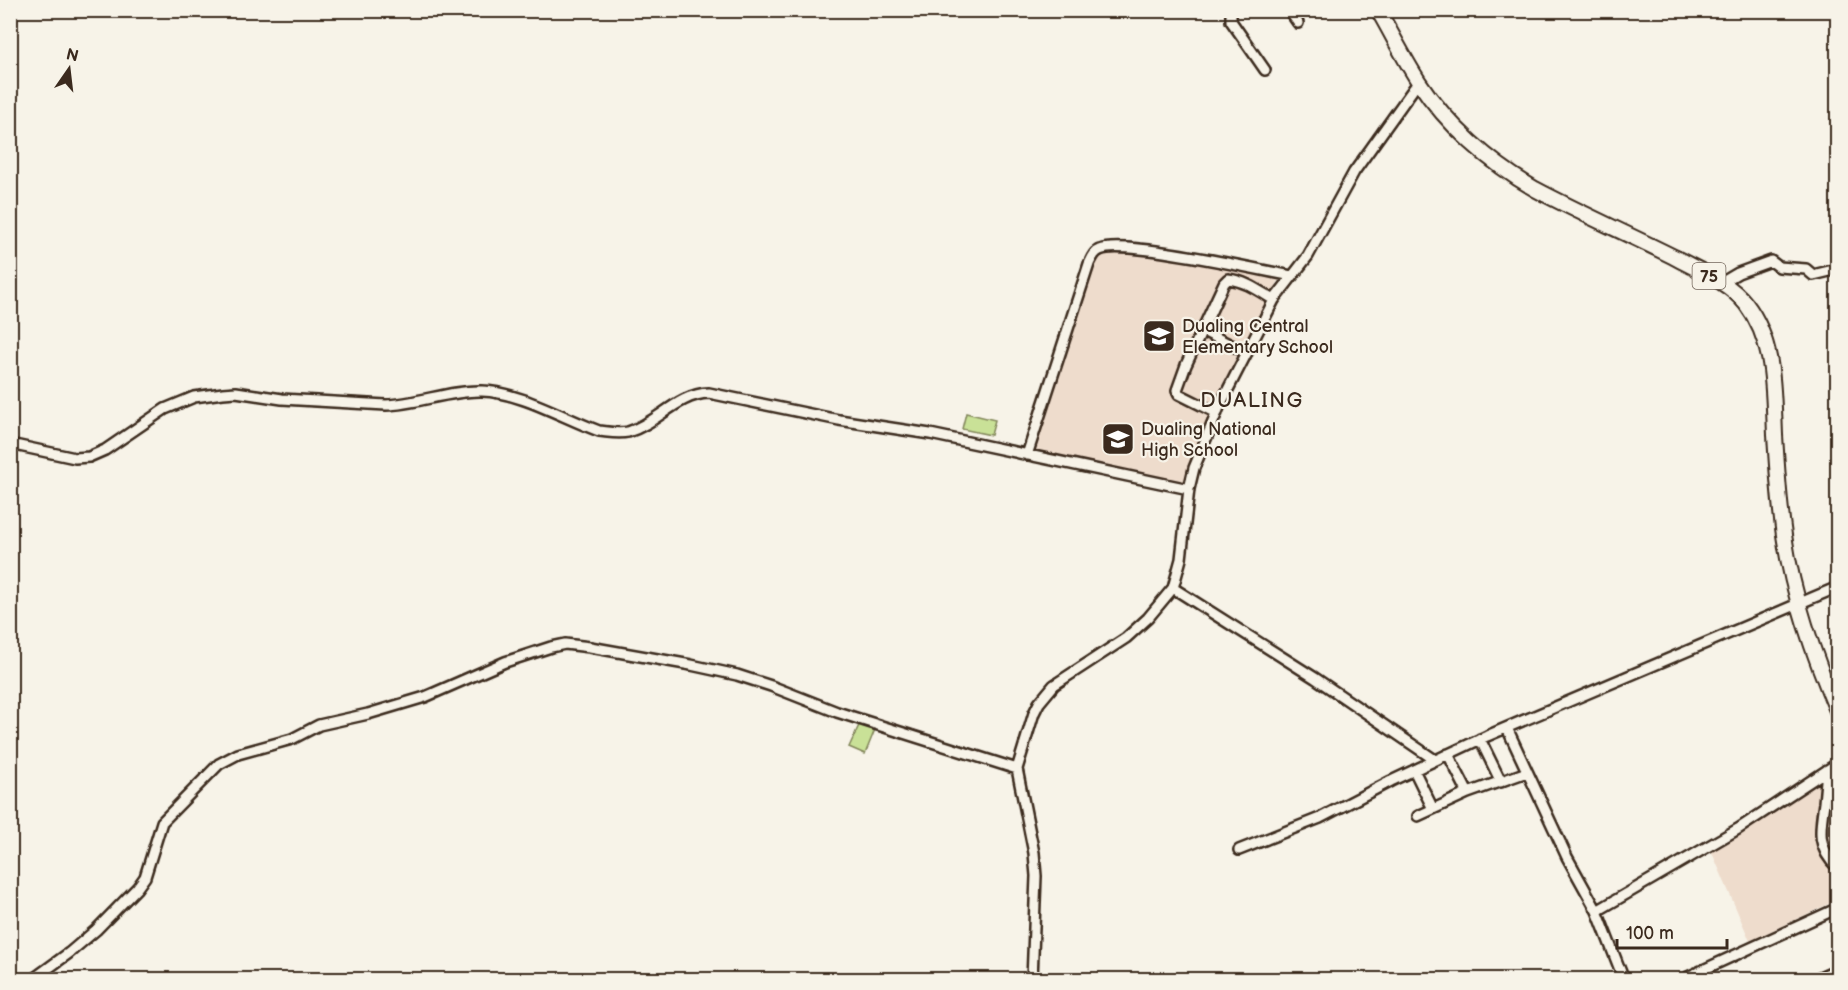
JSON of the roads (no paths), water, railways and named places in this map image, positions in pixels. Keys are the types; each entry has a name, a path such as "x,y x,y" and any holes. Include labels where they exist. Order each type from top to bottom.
{"highway":[{"name":"75","path":"1378,10 1419,81 1464,135 1512,174 1535,188 1633,236 1721,283 1745,302 1757,319 1768,348 1784,534 1797,603 1833,688 1838,713"}],"street":[{"path":"1290,10 1298,22"},
{"path":"1230,11 1231,21 1265,70"},
{"path":"1032,980 1035,864 1017,769 1034,713 1047,693 1064,677 1126,638 1148,618 1173,588 1181,559 1189,489 1200,450 1246,353 1274,300 1315,246 1354,172 1419,81"},
{"path":"1027,455 1089,264 1095,253 1109,247 1144,250 1292,276"},
{"path":"1721,283 1738,273 1771,261 1779,267 1806,269 1813,275 1838,268"},
{"path":"1217,413 1179,394 1177,390 1186,365 1224,283 1228,279 1247,284 1274,300"},
{"path":"1203,331 1246,353"},
{"path":"10,444 75,458 89,458 105,450 165,409 194,397 236,392 274,398 386,405 481,391 502,393 590,428 614,433 628,432 697,393 709,393 795,411 930,434 1189,489"},
{"path":"1239,850 1320,818 1480,739 1838,587"},
{"path":"1173,588 1315,678 1436,760"},
{"path":"32,980 96,930 137,888 145,877 162,822 219,764 238,754 292,739 319,725 368,714 425,697 505,662 565,644 590,646 737,675 837,712 1017,769"},
{"path":"1507,728 1567,857 1597,911 1624,980"},
{"path":"1480,739 1502,782"},
{"path":"1448,754 1468,793"},
{"path":"1597,911 1738,829 1838,763"},
{"path":"1414,770 1433,809"},
{"path":"1827,770 1819,824 1820,836 1831,862 1838,868"},
{"path":"1418,816 1468,793 1527,772"},
{"path":"1681,980 1838,908"},
{"path":"1813,980 1838,969"}],"place":[{"name":"Dualing Central Elementary School","path":"1159,336"},
{"name":"Dualing National High School","path":"1118,439"}],"district":[{"name":"DUALING","path":"1252,400"}]}
